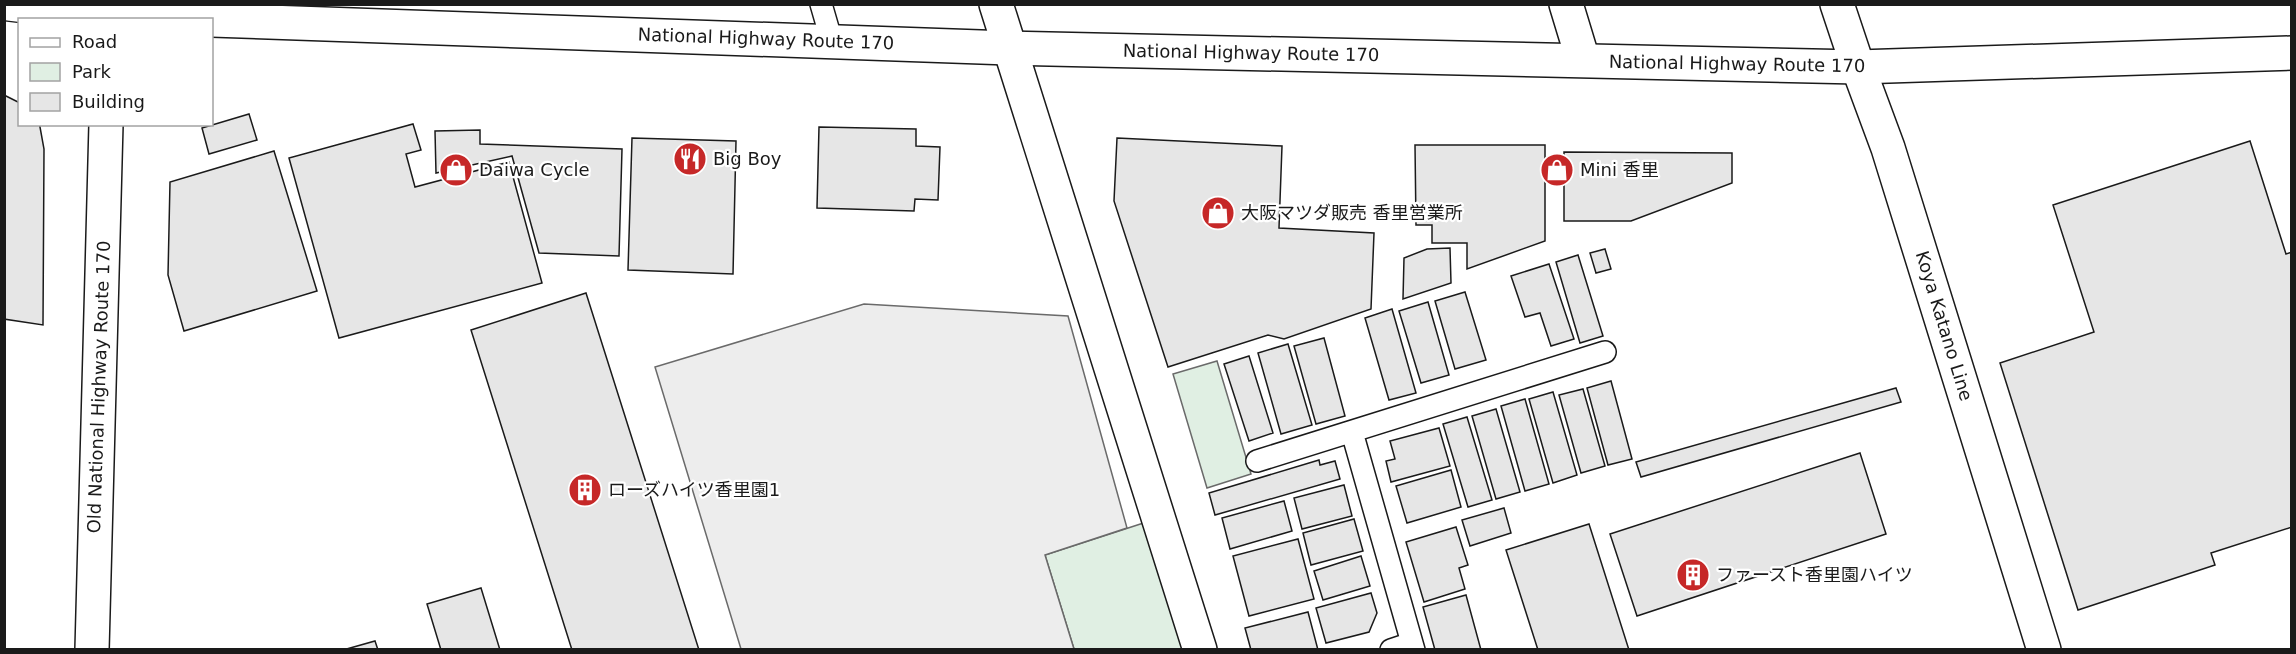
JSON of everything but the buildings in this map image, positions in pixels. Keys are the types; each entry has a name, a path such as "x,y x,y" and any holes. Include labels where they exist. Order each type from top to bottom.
{"main road":[{"name":"National Highway Route 170","path":"9,4 109,18"},
{"path":"996,4 1200,650"},
{"path":"1566,4 1583,60"},
{"name":"Koya Katano Line","path":"1837,4 1888,147 2044,650"},
{"name":"National Highway Route 170","path":"213,20 1009,48 1858,67 2292,53"},
{"name":"Old National Highway Route 170","path":"92,650 106,126"}],"lane":[{"path":"821,4 832,42"},
{"path":"1257,461 1605,352"},
{"path":"1352,432 1413,646 1391,650"}],"green space":[{"path":"1217,361 1251,474 1207,488 1173,374"},
{"path":"1162,517 1202,649 1074,649 1045,555"}],"shaded area":[{"path":"864,304 1068,316 1127,528 1045,555 1074,649 741,649 655,367"}],"place":[{"name":"Big Boy","path":"690,159"},
{"name":"Daiwa Cycle","path":"456,170"},
{"name":"Mini 香里","path":"1557,170"},
{"name":"大阪マツダ販売 香里営業所","path":"1218,213"},
{"name":"ローズハイツ香里園1","path":"585,490"},
{"name":"ファースト香里園ハイツ","path":"1693,575"}]}
